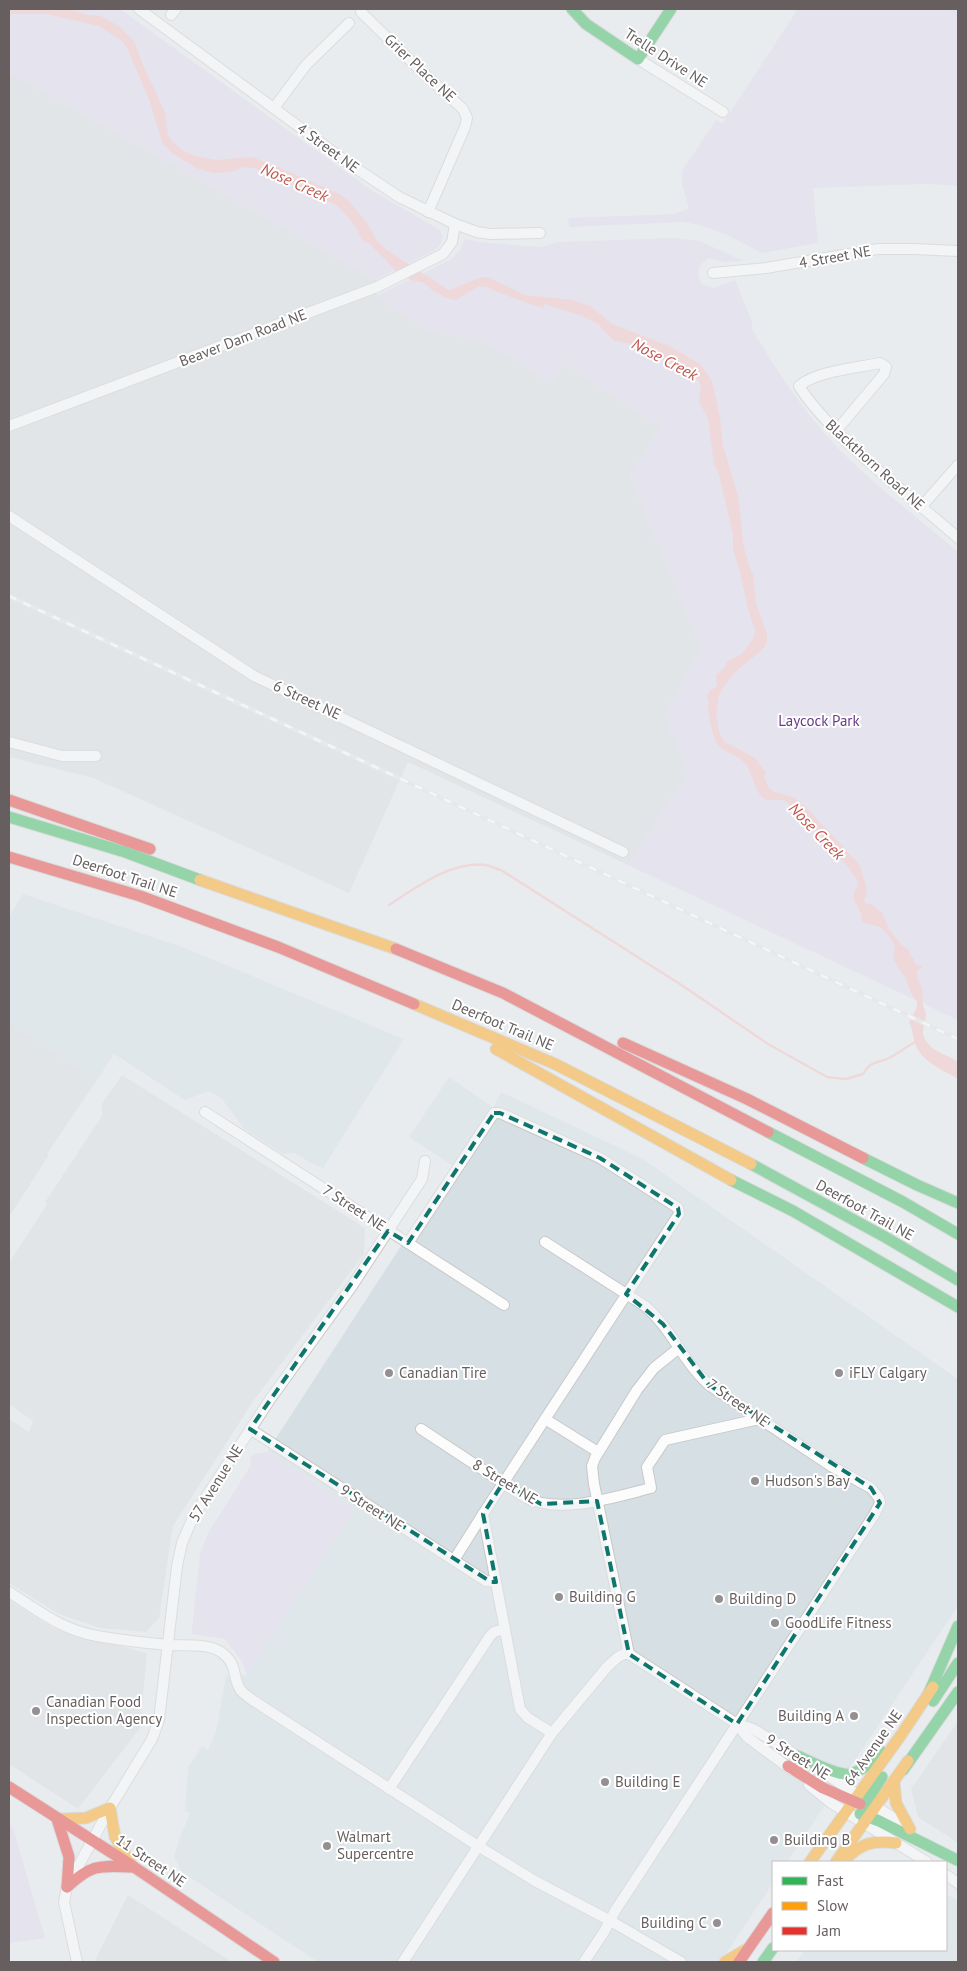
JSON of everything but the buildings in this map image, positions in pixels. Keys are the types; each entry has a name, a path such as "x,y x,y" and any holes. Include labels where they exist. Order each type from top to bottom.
{"main road":[{"name":"Trelle Drive NE","path":"572,9 586,24 638,59"},
{"path":"638,59 672,9"},
{"path":"9,800 130,841 325,925"},
{"name":"Deerfoot Trail NE","path":"9,817 125,852 325,925 381,943 504,994 895,1198 958,1234"},
{"name":"Deerfoot Trail NE","path":"9,857 140,896 324,965 555,1064 787,1184 885,1237 958,1280"},
{"path":"324,965 340,978 475,1038 722,1175 793,1212 958,1307"},
{"path":"578,1031 595,1030 747,1099 958,1203"},
{"path":"793,1212 840,1245 888,1273 958,1320"},
{"path":"928,1695 958,1626"},
{"name":"64 Avenue NE","path":"837,1861 901,1735 958,1649"},
{"path":"864,1808 958,1663"},
{"name":"64 Avenue NE","path":"811,1861 845,1813 864,1808 894,1781 903,1770 958,1683"},
{"path":"903,1770 958,1692"},
{"path":"798,1756 828,1769 849,1774 870,1764 901,1735"},
{"path":"788,1766 823,1788 864,1808 958,1860"},
{"path":"894,1781 896,1804 910,1829"},
{"name":"11 Street NE","path":"9,1787 134,1867 274,1962"},
{"path":"67,1887 69,1857 57,1819 76,1821 88,1819 110,1808 115,1837 134,1867"},
{"path":"844,1861 854,1850 875,1840 896,1843"},
{"path":"67,1887 82,1873 100,1866 134,1867"},
{"path":"739,1962 772,1914"},
{"path":"725,1962 748,1948"},
{"path":"763,1962 772,1949"}],"street":[{"name":"4 Street NE","path":"139,9 374,181 399,197 428,212 477,232 490,234 540,233"},
{"name":"Grier Place NE","path":"361,12 419,69 463,108 467,118 465,127 428,212"},
{"path":"274,108 306,65 349,23"},
{"name":"Trelle Drive NE","path":"638,59 723,112"},
{"name":"Beaver Dam Road NE","path":"9,426 378,287 433,260 449,248 455,224"},
{"name":"4 Street NE","path":"713,272 766,268 878,249 958,251"},
{"name":"Blackthorn Road NE","path":"836,431 884,374 886,367 880,363 806,380 799,386 815,409 836,431 859,454 958,538"},
{"path":"922,506 958,465"},
{"name":"6 Street NE","path":"9,516 254,676 623,852"},
{"path":"9,742 62,756 96,756"},
{"name":"7 Street NE","path":"205,1112 504,1305"},
{"path":"408,1242 494,1113 500,1113 600,1158 678,1208 679,1214 454,1560"},
{"name":"57 Avenue NE","path":"67,1887 154,1732 162,1703 176,1566 182,1543 194,1515 250,1429 352,1286 388,1231 422,1178 425,1161"},
{"name":"7 Street NE","path":"545,1242 654,1314 667,1329 700,1377 759,1419 831,1466 866,1485 876,1493 880,1503 878,1510 736,1724"},
{"path":"402,1962 552,1733 607,1667 618,1656 628,1654 592,1475 592,1466 598,1452 644,1379 679,1348"},
{"path":"545,1419 598,1452"},
{"name":"8 Street NE","path":"421,1429 528,1499 541,1504 597,1501 651,1488 647,1467 664,1440 759,1419"},
{"name":"9 Street NE","path":"250,1429 486,1580 496,1582"},
{"path":"483,1514 520,1709 528,1718 552,1733"},
{"path":"9,1592 46,1618 71,1629 96,1636 168,1645 211,1647 222,1652 230,1661 235,1671 240,1689 251,1699 535,1881 609,1920 682,1962"},
{"path":"389,1789 490,1636 494,1632 505,1629"},
{"name":"9 Street NE","path":"628,1654 736,1724 753,1729 798,1756 864,1808 896,1843 925,1861"},
{"path":"584,1962 604,1932 609,1920 736,1724"},
{"name":"9 Street NE","path":"736,1724 747,1737 788,1766 824,1798 845,1813 864,1808 910,1829 958,1860"},
{"path":"947,1876 958,1883"},
{"path":"67,1887 64,1902 78,1962"}],"highlighted area":[{"path":"494,1113 500,1113 600,1158 678,1208 679,1214 626,1294 663,1324 709,1385 871,1488 880,1503 737,1724 629,1654 597,1501 541,1504 503,1483 483,1514 496,1582 491,1582 250,1429 388,1231 408,1243"}],"shaded area":[{"path":"9,72 376,280 377,296 426,330 485,341 551,383 564,363 661,427 630,476 701,648 664,716 689,771 628,865 408,762 349,893 93,778 9,757"},
{"path":"23,894 185,948 404,1039 323,1168 294,1153 283,1154 244,1129 222,1099 209,1091 185,1100 114,1054 97,1080 9,1022 9,917"},
{"path":"9,1022 97,1080 47,1154 49,1155 9,1217"},
{"path":"122,1075 365,1228 364,1254 254,1400 173,1526 159,1618 146,1632 100,1628 59,1614 9,1583 9,1419 29,1432 33,1421 9,1404 9,1263 47,1204 45,1202 102,1116 102,1103"},
{"path":"449,1077 493,1107 501,1092 643,1159 958,1379 958,1606 788,1861 772,1861 772,1885 722,1962 318,1962 182,1872 174,1857 190,1813 185,1811 188,1768 202,1746 208,1750 216,1732 226,1676 247,1675 355,1509 267,1452 453,1166 409,1137"},
{"path":"9,1600 53,1628 147,1653 140,1728 78,1809 9,1764"},
{"path":"958,1721 958,1843 918,1817 911,1789"},
{"path":"128,1895 232,1962 94,1962"},
{"path":"947,1895 958,1901 958,1962 796,1962 804,1951 947,1951"}],"green space":[{"path":"9,9 120,9 371,190 440,230 442,236 441,243 435,250 376,280 9,72"},
{"path":"798,9 958,9 958,186 926,184 813,188 818,243 762,253 727,235 699,225 683,222 569,227 568,218 675,214 689,208 682,185 682,171 716,120 723,123"},
{"name":"Laycock Park","path":"673,238 700,241 743,261 725,262 709,258 702,263 698,273 702,284 714,288 735,280 753,324 751,327 784,380 822,430 864,473 958,552 958,1020 628,865 689,771 664,716 701,648 630,476 661,427 564,364 551,383 485,341 426,330 376,296 450,260 461,249 466,239 479,242 540,247 558,242"},
{"path":"267,1452 355,1509 247,1675 242,1662 225,1639 192,1634 192,1630 200,1553 208,1533 251,1465 250,1459 254,1454"},
{"path":"9,1825 13,1828 45,1938 9,1943"}],"water":[{"name":"Nose Creek","path":"9,9 68,9 88,15 101,16 120,27 135,43 142,63 165,112 168,135 182,150 194,156 217,160 252,157 341,195 349,201 367,223 378,242 387,250 447,289 450,290 479,278 488,277 525,295 572,300 590,306 612,324 669,346 700,364 712,381 720,418 723,445 738,496 744,548 753,574 756,603 767,634 767,643 761,651 735,672 719,695 716,714 719,731 725,742 755,758 766,772 764,778 769,788 774,792 793,797 804,805 860,865 867,890 864,902 874,906 882,913 889,929 901,945 909,950 916,965 922,965 922,968 917,970 917,974 922,988 923,1005 926,1014 923,1031 924,1038 937,1051 958,1062 958,1079 930,1062 917,1048 909,1022 917,1007 917,1002 911,993 906,979 893,959 894,944 886,932 880,927 862,922 861,914 853,897 858,885 857,880 846,864 800,814 785,801 763,798 758,792 750,772 743,761 721,748 713,736 708,707 708,694 717,686 716,675 726,666 726,662 742,654 754,637 755,630 733,549 733,534 718,471 714,465 708,418 699,402 701,387 698,380 686,371 653,354 631,344 613,340 598,324 582,316 544,304 543,307 548,310 487,287 479,286 456,300 446,298 424,283 400,275 370,244 362,240 351,221 336,205 254,168 244,167 231,172 213,173 196,168 172,153 162,142 149,99 127,48 121,40 99,26 47,14 9,14"}],"waterway":[{"path":"389,905 423,883 447,871 473,865 488,865 501,870 683,986 768,1044 827,1077 846,1079 863,1074 872,1064 889,1058 917,1041"}],"railway":[{"path":"9,596 958,1039"}],"traffic: fast":[{"path":"572,9 586,24 638,59 671,9"},
{"path":"9,817 125,852 200,880"},
{"path":"768,1132 903,1202 958,1234"},
{"path":"863,1158 958,1203"},
{"path":"751,1164 885,1237 958,1280"},
{"path":"731,1180 793,1211 958,1307"},
{"path":"928,1695 958,1626"},
{"path":"933,1701 958,1663"},
{"path":"903,1770 958,1692"},
{"path":"798,1756 831,1771 850,1774 863,1768 882,1752"},
{"path":"864,1823 865,1804 882,1777"},
{"path":"860,1814 879,1821 957,1860"},
{"path":"763,1962 772,1949"}],"traffic: slow":[{"path":"200,880 396,949"},
{"path":"414,1004 555,1064 751,1164"},
{"path":"496,1049 731,1180"},
{"path":"811,1861 933,1687"},
{"path":"837,1861 908,1761"},
{"path":"894,1781 896,1803 910,1829"},
{"path":"60,1819 86,1818 110,1808 115,1837 130,1862"},
{"path":"845,1860 862,1846 881,1842 896,1843"},
{"path":"725,1962 745,1950"}],"traffic: jam":[{"path":"9,800 150,849"},
{"path":"9,857 140,896 278,947 414,1004"},
{"path":"396,949 503,993 768,1132"},
{"path":"623,1043 747,1099 863,1158"},
{"path":"788,1766 823,1788 860,1804"},
{"path":"9,1787 134,1867 274,1962"},
{"path":"57,1819 69,1857 67,1887"},
{"path":"67,1887 76,1879 97,1868 112,1866 133,1867"},
{"path":"739,1962 772,1914"}],"place":[{"name":"Canadian Tire","path":"389,1373"},
{"name":"iFLY Calgary","path":"839,1373"},
{"name":"Hudson's Bay","path":"755,1481"},
{"name":"Building G","path":"559,1597"},
{"name":"Building D","path":"719,1599"},
{"name":"GoodLife Fitness","path":"775,1623"},
{"name":"Canadian Food Inspection Agency","path":"36,1711"},
{"name":"Building A","path":"854,1716"},
{"name":"Building E","path":"605,1782"},
{"name":"Building B","path":"774,1840"},
{"name":"Walmart Supercentre","path":"327,1846"},
{"name":"Building C","path":"717,1923"}]}
